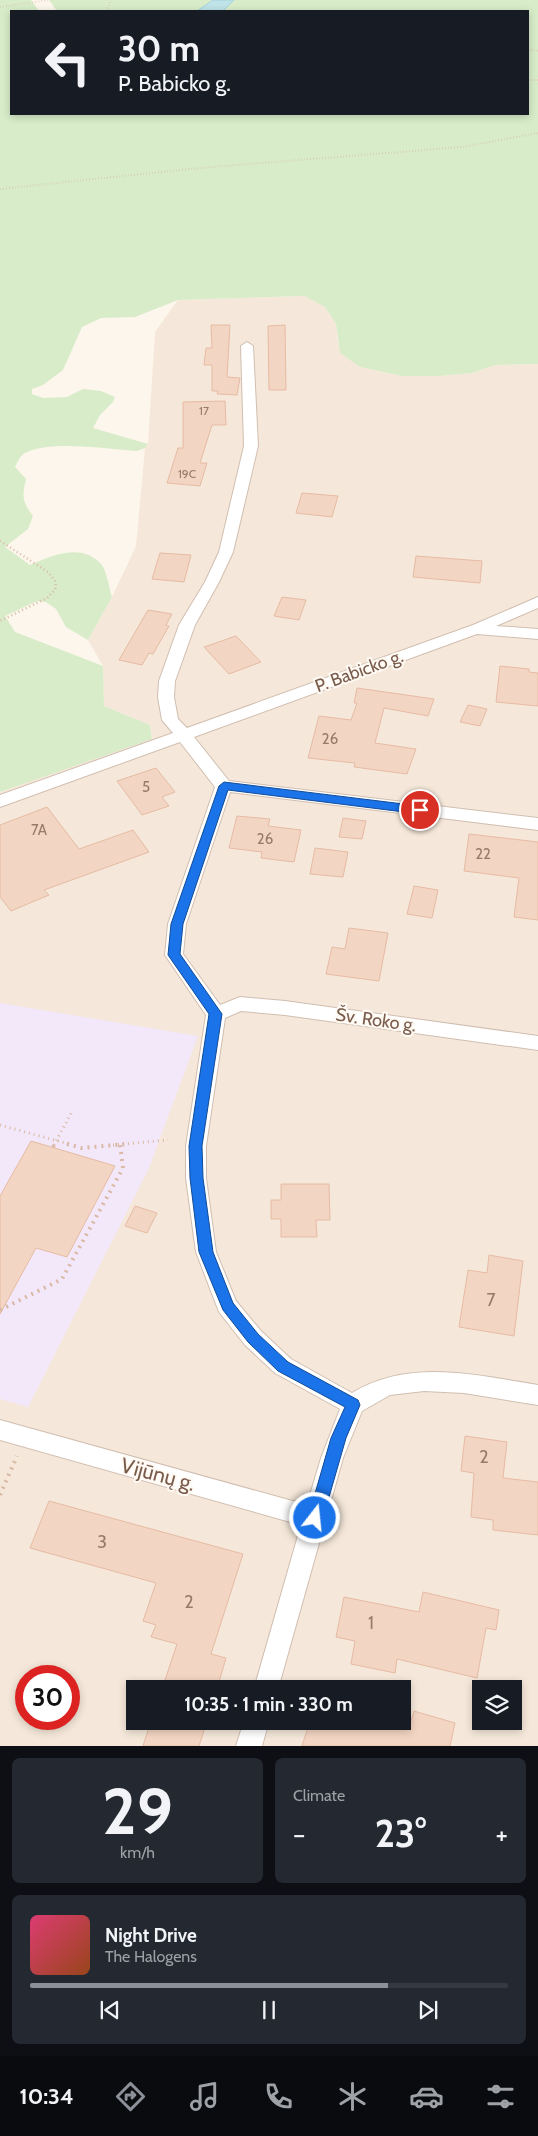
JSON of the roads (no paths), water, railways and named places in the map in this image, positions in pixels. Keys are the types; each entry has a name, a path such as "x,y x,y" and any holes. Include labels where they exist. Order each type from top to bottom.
{"street":[{"path":"247,346 251,446 226,552 212,582 187,626 167,681 166,697 170,720 224,786 538,824"},
{"path":"476,629 538,602"},
{"name":"P. Babicko g.","path":"0,801 476,629 538,634"},
{"path":"224,786 177,924 174,955 216,1014 196,1146 196,1178 206,1252 228,1306 253,1338 283,1366 353,1405"},
{"name":"Šv. Roko g.","path":"216,1014 240,1004 285,1008 538,1043"},
{"path":"269,1680 338,1438 353,1405 371,1393 392,1384 424,1381 538,1395"},
{"name":"Vijūnų g.","path":"0,1430 315,1518"},
{"path":"249,1746 254,1730"}],"water":[{"path":"213,0 234,0 224,10 198,10"}]}
